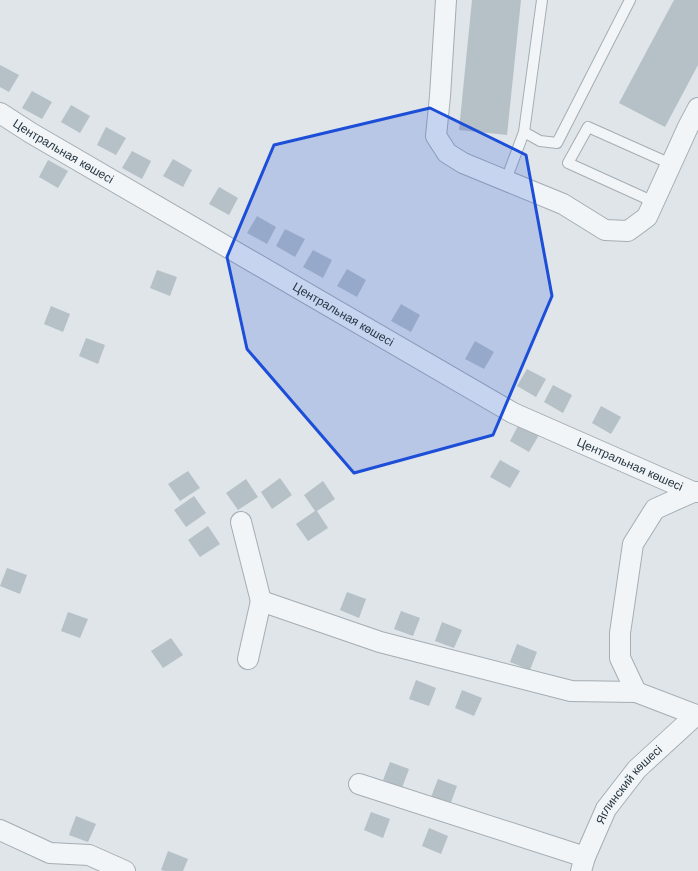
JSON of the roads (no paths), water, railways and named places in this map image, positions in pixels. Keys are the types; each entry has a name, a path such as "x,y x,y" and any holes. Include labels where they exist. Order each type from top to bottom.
{"street":[{"path":"442,2 440,96 436,136 447,153 463,163 562,204 605,230 628,231 647,217 698,108"},
{"name":"Центральная көшесі","path":"0,112 31,133 513,413 696,492"},
{"path":"636,692 620,658 620,633 633,544 655,509 696,492"},
{"path":"241,522 261,601 248,659"},
{"path":"261,601 380,642 571,691 636,692 697,715"},
{"name":"Яглинский көшесі","path":"583,864 606,809 637,769 697,715"},
{"path":"359,784 583,864"},
{"path":"0,830 50,853 89,855 125,871"}],"lane":[{"path":"506,180 524,132 542,0"},
{"path":"524,132 540,141 557,143 630,0"},
{"path":"654,202 568,163 588,128 671,164"}]}
